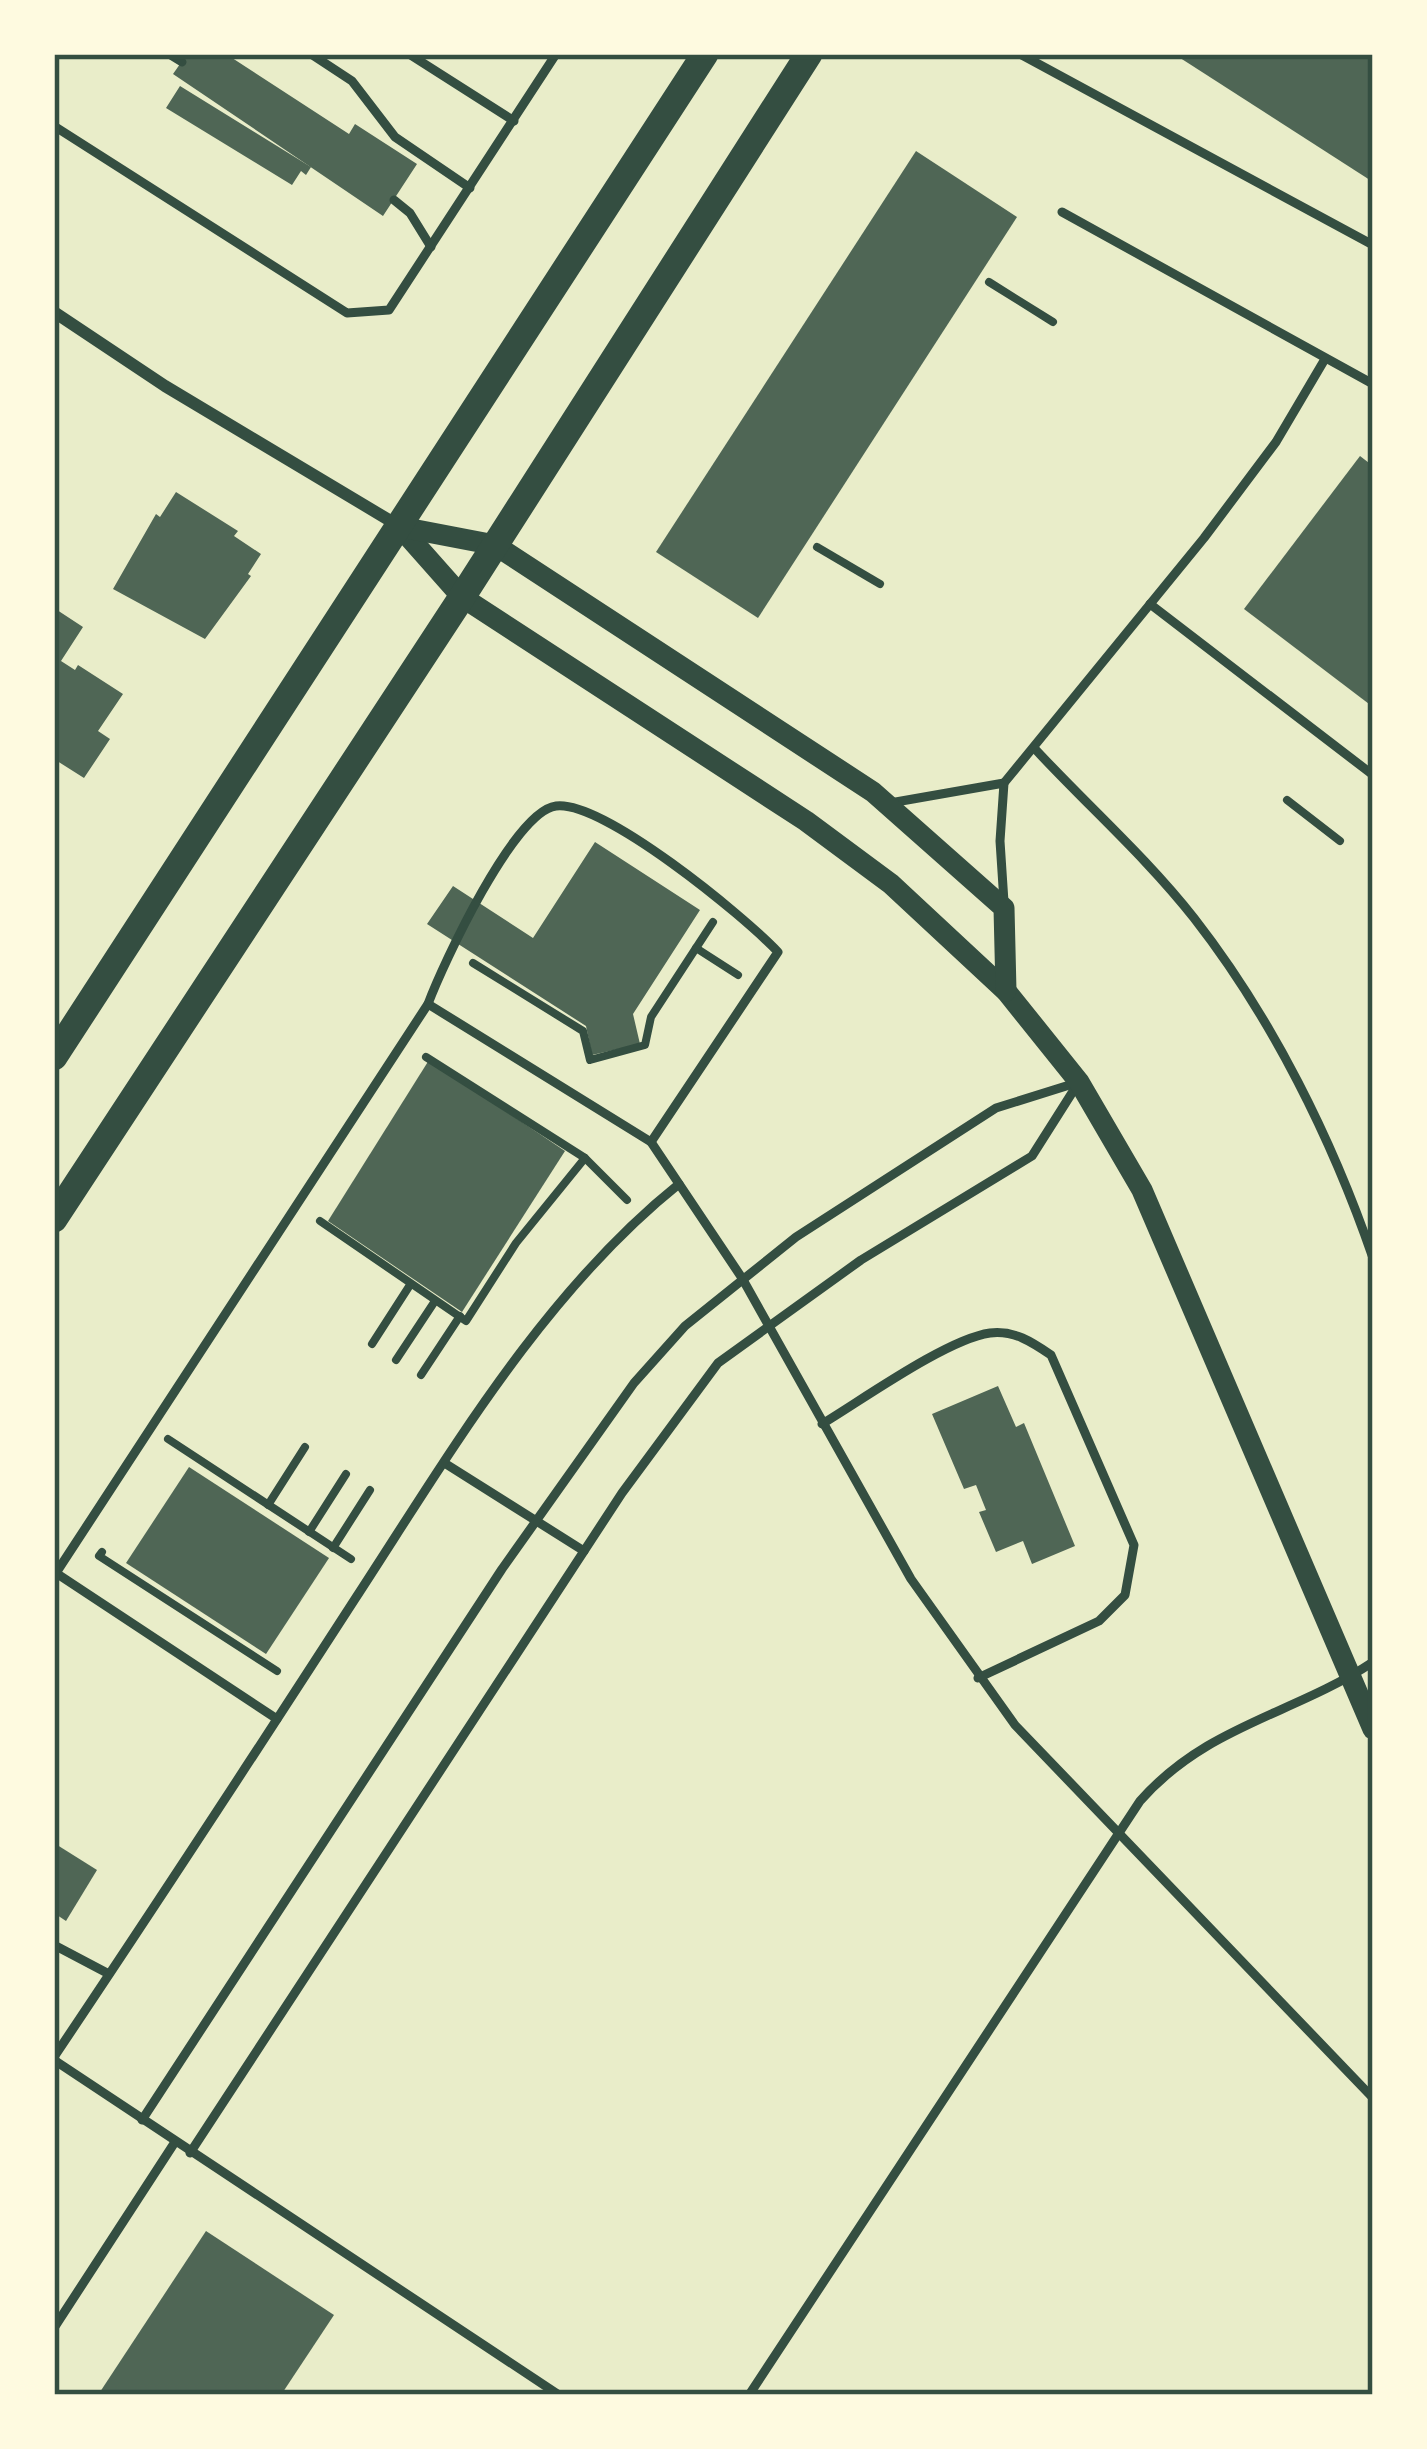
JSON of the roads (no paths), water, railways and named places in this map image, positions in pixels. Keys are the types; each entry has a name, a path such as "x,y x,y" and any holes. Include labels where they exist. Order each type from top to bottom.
{"main road":[{"path":"54,1058 705,54"},
{"path":"54,1219 461,598 808,54"}],"street":[{"path":"54,312 165,386 400,526 461,598 806,821 891,884 1006,991 1079,1082 1142,1190 1373,1729"},
{"path":"400,526 494,545 887,803 1004,908 1006,991"}],"lane":[{"path":"169,54 182,62"},
{"path":"311,54 352,81 395,137 470,188"},
{"path":"409,54 514,121"},
{"path":"54,126 347,313 389,310 556,54"},
{"path":"1021,54 1373,245"},
{"path":"394,200 430,247"},
{"path":"1062,212 1373,384"},
{"path":"887,803 1004,783 1036,751 1276,442 1325,359"},
{"path":"1150,604 1373,775"},
{"path":"1036,751 1195,919 1280,1052 1342,1166 1373,1258"},
{"path":"1004,783 1000,841 1004,908"},
{"path":"277,1720 56,1573 428,1004 454,941 530,819 559,805 586,812 710,888 778,952 651,1142"},
{"path":"428,1004 651,1142 742,1278 911,1579 978,1678 1373,2098"},
{"path":"142,2120 634,1383 686,1326 742,1278 996,1108 1079,1082"},
{"path":"190,2153 584,1551 718,1363 767,1324 1032,1156 1079,1082"},
{"path":"560,2395 190,2153 54,2058 446,1463 573,1288 642,1215 679,1184"},
{"path":"822,1424 937,1356 989,1333 1024,1336 1051,1355 1134,1545 1125,1595 1099,1621 978,1678"},
{"path":"446,1463 584,1551"},
{"path":"749,2395 1120,1832 1166,1772 1205,1743 1348,1679 1373,1662"},
{"path":"54,1945 109,1974"},
{"path":"54,2328 175,2143"}]}
